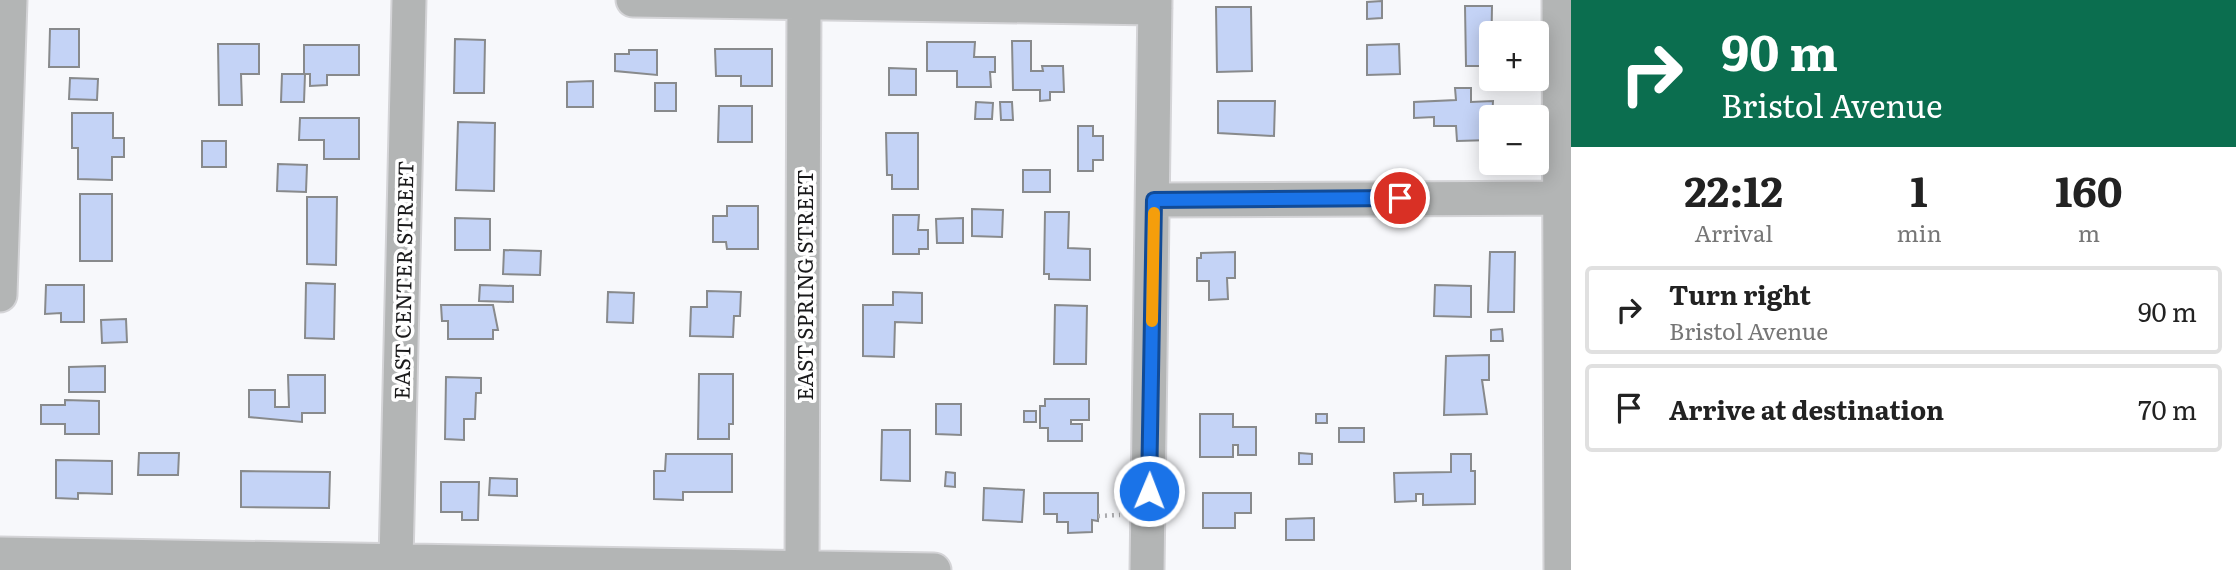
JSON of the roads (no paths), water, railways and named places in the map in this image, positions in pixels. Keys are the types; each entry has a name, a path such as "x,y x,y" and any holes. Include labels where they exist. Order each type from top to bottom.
{"street":[{"path":"0,295 10,0"},
{"name":"EAST CENTER STREET","path":"396,561 409,0"},
{"path":"633,0 1155,4 1147,570"},
{"path":"1559,0 1566,197 1561,570"},
{"name":"EAST SPRING STREET","path":"802,568 804,2"},
{"path":"1154,200 1566,197"},
{"path":"0,554 934,570"}]}
